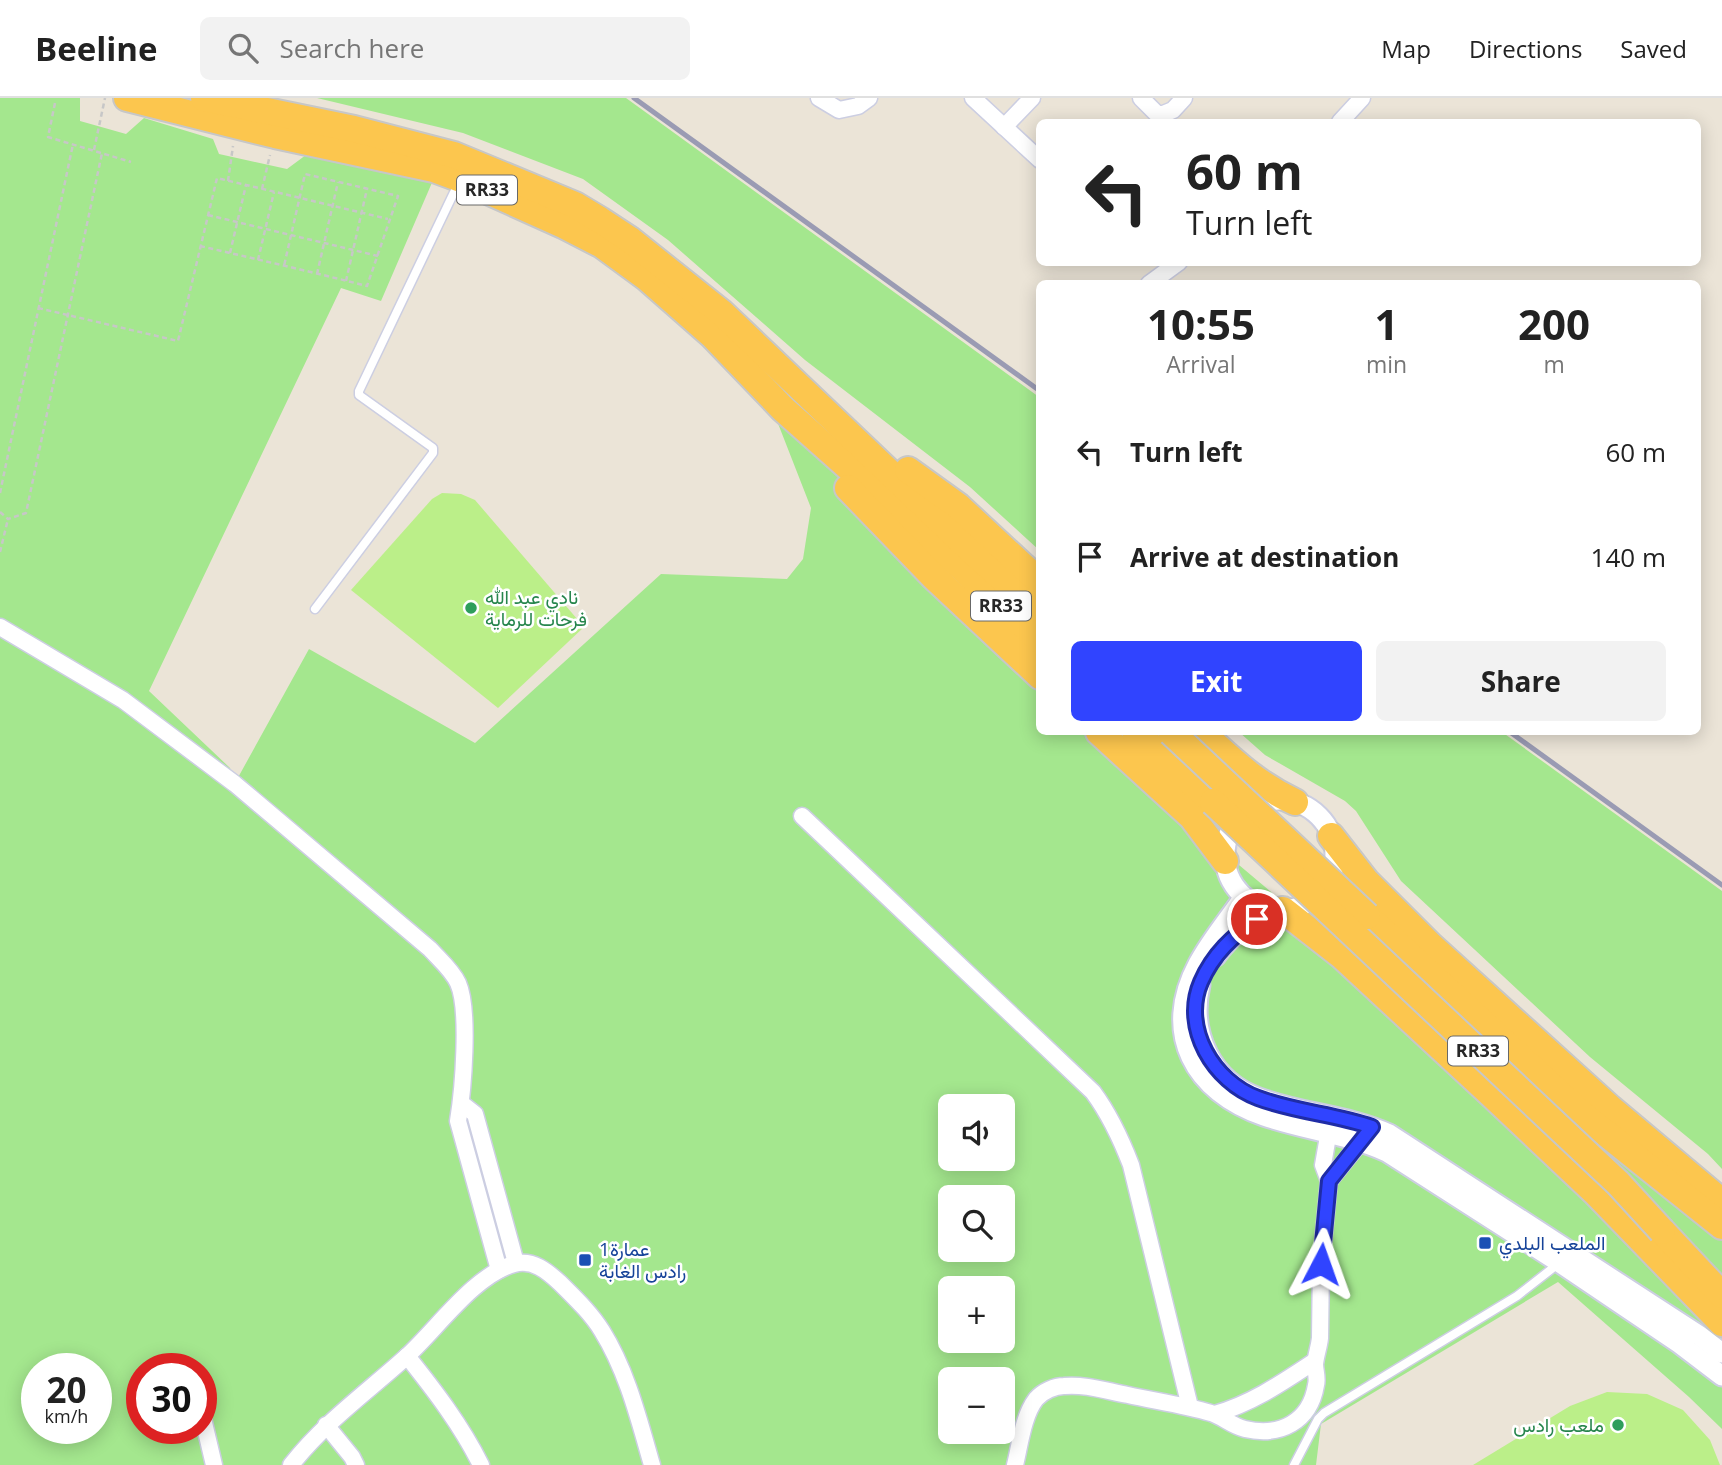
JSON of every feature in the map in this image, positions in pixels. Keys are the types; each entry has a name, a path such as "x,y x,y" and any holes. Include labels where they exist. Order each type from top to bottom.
{"highway":[{"name":"RR33","path":"127,98 275,135 433,169 461,179 602,245 647,278 713,336 783,408 968,561 1036,609"},
{"name":"RR33","path":"204,98 354,129 454,155 575,205 629,239 722,313 825,411 968,561 1036,638"},
{"path":"783,408 811,451 934,577 1036,672"},
{"path":"825,411 958,506 1036,578"},
{"path":"1102,735 1192,817 1225,861"},
{"name":"RR33","path":"1138,735 1608,1174 1722,1295"},
{"name":"RR33","path":"1174,735 1583,1115 1722,1226"},
{"path":"1204,735 1251,777 1295,802"},
{"path":"1331,836 1366,881 1440,954 1610,1108 1722,1202"},
{"path":"1278,910 1342,956 1491,1094 1595,1192 1722,1323"}],"street":[{"path":"819,98 839,110 858,106 869,98"},
{"path":"973,98 1036,156"},
{"path":"1004,127 1032,98"},
{"path":"1141,98 1156,113 1161,114 1173,110 1184,98"},
{"path":"1343,119 1362,98"},
{"path":"1154,280 1174,266"},
{"path":"0,627 123,699 235,784 430,948 458,984 465,1022 458,1121 499,1270"},
{"path":"1278,910 1257,905 1243,896 1231,880 1225,861 1226,844 1233,827 1244,813 1259,804 1277,800 1295,802 1310,809 1323,821 1331,836 1335,856 1331,876 1320,894 1303,905 1278,910 1265,912 1226,943 1206,972 1199,986 1197,1005 1201,1041 1217,1069 1238,1088 1257,1098 1366,1134 1389,1134 1566,1258 1722,1377"},
{"path":"802,816 1093,1092 1106,1110 1131,1166 1190,1408"},
{"path":"1243,896 1198,964 1188,985 1183,1021 1192,1059 1201,1076 1229,1101 1264,1116 1335,1125"},
{"path":"461,1102 475,1114 516,1263"},
{"path":"1215,1414 1259,1397 1315,1361 1319,1353 1321,1254 1329,1181 1323,1165 1335,1125"},
{"path":"1329,1181 1366,1134"},
{"path":"1566,1258 1700,1336 1722,1353"},
{"path":"291,1465 312,1438 407,1356 467,1296 499,1270 516,1263 529,1263 540,1266 573,1296 602,1331 621,1368 652,1465"},
{"path":"407,1356 440,1396 481,1465"},
{"path":"1016,1465 1029,1414 1036,1399 1048,1389 1062,1385 1090,1386 1215,1414 1246,1429 1272,1430 1292,1424 1303,1417 1312,1401 1317,1383 1315,1361"},
{"path":"326,1425 356,1465"},
{"path":"209,1444 214,1465"}],"lane":[{"path":"315,609 433,453 433,448 359,395 359,391 461,179"},
{"path":"1294,1465 1318,1419 1324,1413 1517,1296 1566,1258"}],"path":[{"path":"94,150 105,98"},
{"path":"55,103 48,137 131,162"},
{"path":"228,181 233,157 233,123"},
{"path":"262,189 275,135"},
{"path":"0,493 72,144"},
{"path":"8,519 26,513 102,153"},
{"path":"201,246 258,260 367,286 398,196 305,174 284,266"},
{"path":"38,308 178,341 217,178 388,219"},
{"path":"317,274 338,182"},
{"path":"230,253 246,185"},
{"path":"346,281 367,189"},
{"path":"258,260 274,192"},
{"path":"208,215 378,256"},
{"path":"0,512 8,519"},
{"path":"0,552 8,519"}],"green space":[{"path":"0,98 80,98 80,121 126,134 144,118 213,139 219,154 287,169 310,152 434,178 381,301 341,288 149,691 230,768 235,783 309,649 475,743 661,574 787,579 803,559 811,508 770,403 911,552 1036,671 1036,735 1102,735 1239,865 1379,983 1722,1225 1722,1429 1558,1282 1321,1424 1316,1465 0,1465"},
{"path":"317,98 626,98 1036,395 1036,547 970,487 805,360 668,240 583,179 463,133"},
{"name":"نادي عبد الله فرحات للرماية","path":"442,493 461,494 475,500 584,627 498,708 351,590 432,499"},
{"path":"1242,735 1506,735 1722,891 1722,1169 1708,1154 1590,1057 1401,881 1356,811 1345,801 1265,755"},
{"name":"ملعب رادس","path":"1607,1392 1647,1394 1683,1410 1710,1440 1720,1465 1473,1465 1570,1406"}],"railway":[{"path":"634,98 1036,388"},
{"path":"1514,735 1722,885"}],"place":[{"name":"نادي عبد الله فرحات للرماية","path":"471,608"},
{"name":"الملعب البلدي","path":"1485,1243"},
{"name":"1عمارة رادس الغابة","path":"585,1260"},
{"name":"ملعب رادس","path":"1618,1425"}],"route":[{"path":"1257,919 1226,943 1206,972 1199,986 1198,1030 1207,1056 1227,1080 1238,1088 1257,1098 1301,1111 1340,1117 1372,1127 1329,1181 1321,1264"}]}
